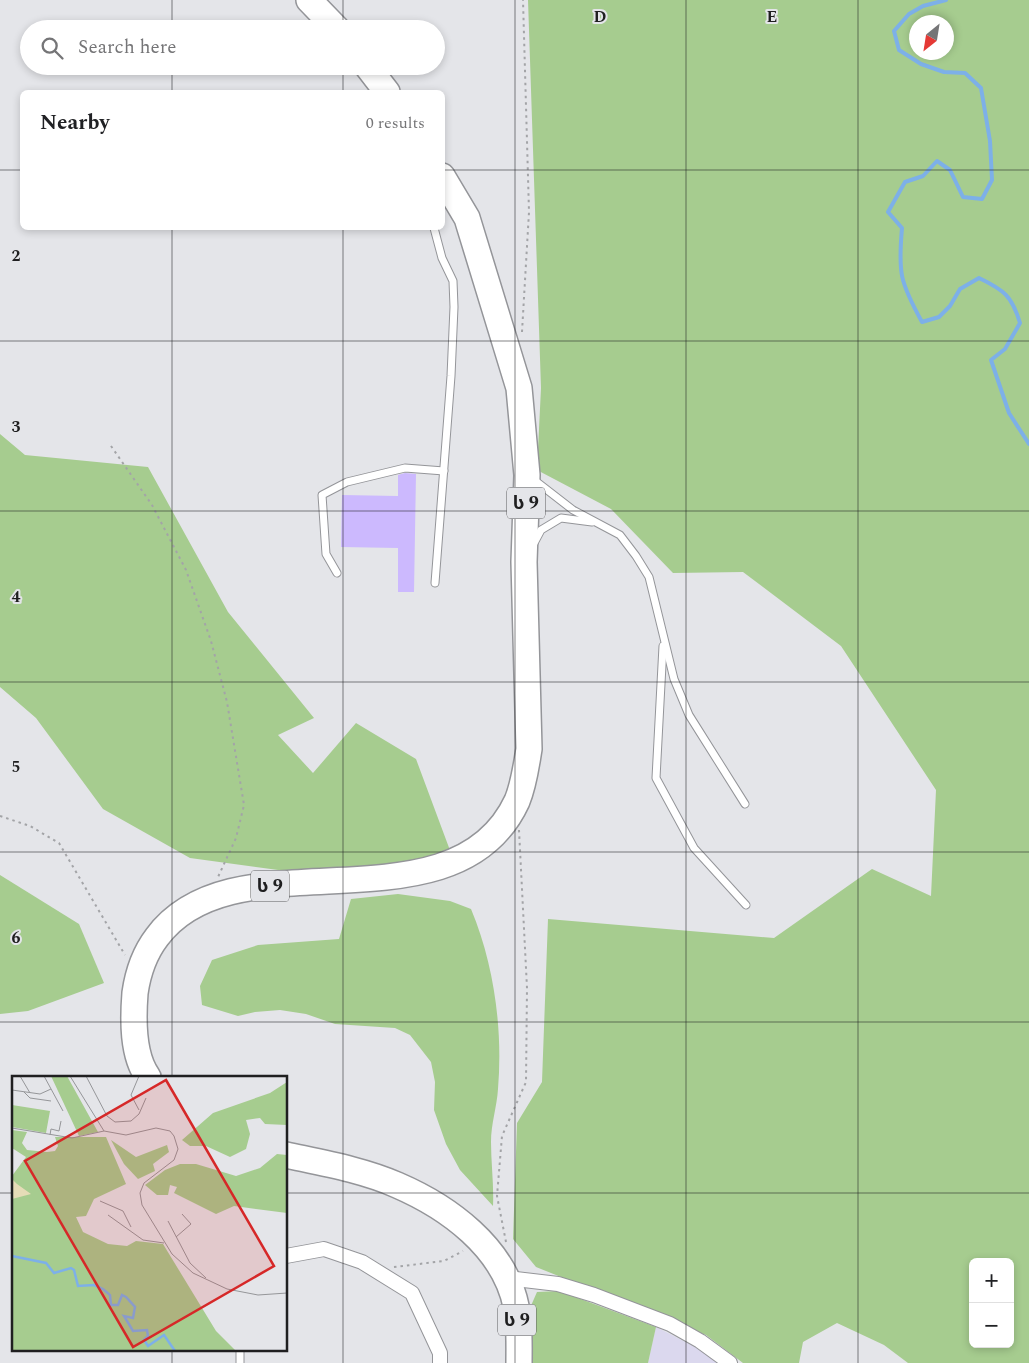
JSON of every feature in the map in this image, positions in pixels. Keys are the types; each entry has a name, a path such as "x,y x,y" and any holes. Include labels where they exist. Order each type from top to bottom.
{"highway":[{"path":"309,0 328,20"},
{"path":"374,75 386,90"},
{"name":"ს 9","path":"147,1076 140,1067 134,1028 137,976 152,944 166,925 184,911 209,897 245,888 393,877 448,864 469,854 493,835 517,801 525,778 529,749 524,562 527,475 519,388 467,218 445,181"},
{"name":"ს 9","path":"288,1155 347,1169 396,1184 429,1201 497,1248 516,1306 519,1363"}],"street":[{"path":"288,1256 324,1249 362,1262 412,1293 440,1353 440,1363"},
{"path":"507,1278 558,1284 594,1295 670,1324 700,1341 730,1363"}],"lane":[{"path":"435,230 442,258 453,281 451,376 435,583"},
{"path":"337,573 326,554 322,495 347,482 405,468 444,471"},
{"path":"527,475 573,510 620,535 648,577 674,680 689,715 745,804"},
{"path":"524,562 541,530 561,518 594,522 620,535"},
{"path":"663,636 656,778 694,848 746,905"},
{"path":"240,1350 240,1363"}],"path":[{"path":"522,339 529,212 523,0"},
{"path":"111,446 152,505 186,570 211,641 227,702 244,805 236,838 209,897"},
{"path":"0,816 30,826 59,843 137,976"},
{"path":"372,1268 444,1261 462,1251 497,1248 497,1196 502,1136 526,1082 527,988 518,826"}],"shaded area":[{"path":"656,1327 703,1351 719,1363 648,1363"}],"green space":[{"path":"528,0 1029,0 1029,1363 908,1363 884,1345 837,1323 803,1342 799,1363 743,1363 706,1335 536,1267 513,1239 517,1123 542,1082 548,919 774,938 872,869 931,896 936,790 841,646 743,572 673,573 611,509 537,470 541,388"},
{"path":"0,434 25,455 148,467 228,612 314,718 278,735 313,773 356,723 416,759 451,853 406,875 293,872 190,858 103,809 36,718 0,687"},
{"path":"0,875 79,924 104,983 28,1011 0,1014"},
{"path":"398,894 450,901 471,909 486,952 495,997 499,1043 498,1089 491,1142 493,1206 460,1170 446,1144 434,1110 435,1082 431,1062 410,1035 395,1028 335,1024 306,1014 280,1010 255,1012 238,1016 202,1005 200,986 212,960 258,945 339,939 351,899"},
{"path":"559,1291 656,1327 648,1363 530,1363 530,1308 537,1292"}],"building":[{"path":"405,473 416,474 414,592 398,592 398,548 341,547 342,495 398,496 398,475"}],"waterway":[{"path":"946,0 923,6 909,14 894,31 899,50 921,64 944,72 965,73 981,88 990,141 992,180 982,199 963,197 950,170 937,161 923,176 905,182 888,212 902,228 900,256 902,277 909,297 922,322 939,317 950,306 960,289 979,278 1001,290 1014,306 1020,323 1005,349 991,360 1009,413 1029,444"}]}
